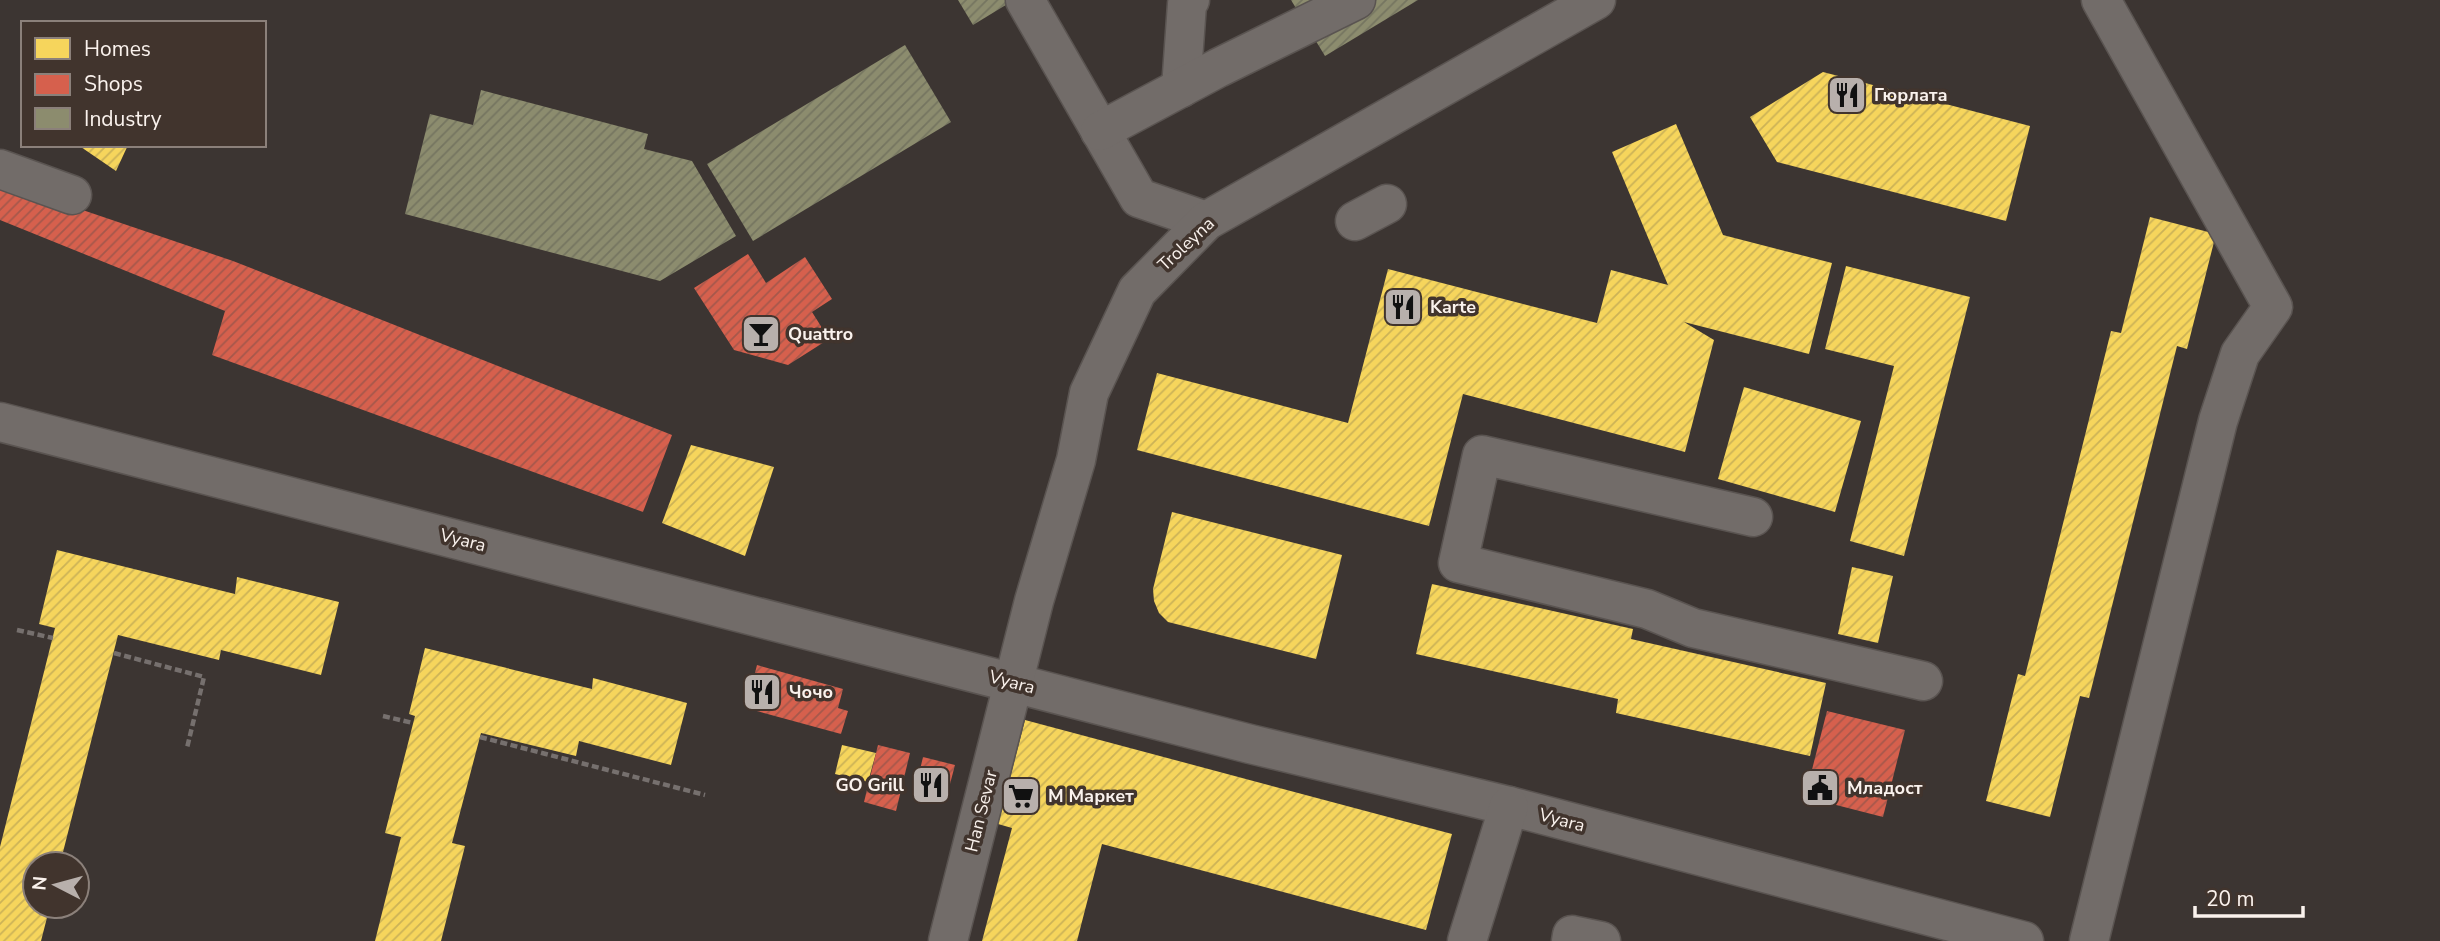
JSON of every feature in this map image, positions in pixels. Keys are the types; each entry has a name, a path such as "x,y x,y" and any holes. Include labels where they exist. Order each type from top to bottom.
{"street":[{"path":"1025,0 1139,198 1206,221"},
{"path":"1181,88 1187,4 1190,0"},
{"path":"1101,131 1356,0"},
{"name":"Troleyna","path":"1013,682 1076,460 1089,393 1137,291 1206,221 1596,0"},
{"path":"2088,941 2218,421 2240,354 2273,307 2101,0"},
{"path":"0,169 72,195"},
{"name":"Vyara","path":"0,422 1237,741 1509,806 2024,941"},
{"path":"1753,517 1482,455 1458,564 1647,609 1693,628 1923,681"},
{"name":"Han Sevar","path":"948,941 1013,682"},
{"path":"1467,941 1509,806"},
{"path":"1904,910 1926,941"},
{"path":"1571,941 1572,935 1601,941"}],"path":[{"path":"17,630 53,638"},
{"path":"114,653 204,677 187,748"},
{"path":"383,716 413,723"},
{"path":"480,737 705,795"}],"building: Homes":[{"path":"1823,72 2030,126 2006,221 1777,162 1750,117"},
{"path":"1676,124 1723,235 1832,263 1809,354 1684,322 1714,340 1685,452 1463,394 1429,526 1137,450 1157,373 1348,423 1388,269 1597,323 1611,270 1668,285 1612,152"},
{"path":"81,147 127,147 116,171"},
{"path":"2150,217 2216,234 2187,349 2177,346 2089,698 2080,696 2050,817 1986,801 2018,674 2025,676 2111,331 2121,333"},
{"path":"1846,266 1970,297 1904,556 1850,541 1894,366 1825,349"},
{"path":"1744,387 1861,421 1835,512 1718,479"},
{"path":"691,445 774,467 745,556 662,523"},
{"path":"1172,512 1342,555 1316,659 1168,622 1159,613 1153,589"},
{"path":"57,550 235,594 237,577 339,602 321,675 221,650 219,660 118,635 64,850 21,850 21,920 46,920 41,941 0,941 0,847 55,628 39,624"},
{"path":"1852,567 1893,576 1878,643 1838,634"},
{"path":"1432,584 1633,629 1631,639 1826,683 1810,756 1616,713 1618,699 1416,654"},
{"path":"425,648 592,689 593,678 687,703 671,765 579,741 576,756 481,733 452,843 465,846 441,941 375,941 401,837 385,833 415,716 409,714"},
{"path":"1025,720 1452,834 1426,930 1102,844 1077,941 982,941 1012,828 998,824"},
{"path":"842,745 876,753 868,782 835,774"}],"building: Shops":[{"path":"0,182 233,261 672,435 643,512 212,355 225,311 0,220"},
{"path":"748,254 766,283 805,257 832,299 812,312 829,339 788,365 734,350 694,288"},
{"path":"757,665 843,689 838,708 848,711 841,734 746,708"},
{"path":"1827,711 1905,730 1883,817 1805,797"},
{"path":"878,745 910,753 896,811 864,802"},
{"path":"923,757 955,765 950,784 943,782 938,801 914,795"}],"building: Industry":[{"path":"958,0 1014,0 973,25"},
{"path":"1291,0 1418,0 1325,56"},
{"path":"905,45 951,122 753,241 707,164"},
{"path":"481,90 648,134 644,149 692,161 736,236 660,281 405,214 430,114 473,125"}],"place":[{"name":"Гюрлата","path":"1847,95"},
{"name":"Karte","path":"1403,307"},
{"name":"Quattro","path":"761,334"},
{"name":"Чочо","path":"762,692"},
{"name":"GO Grill","path":"931,785"},
{"name":"Младост","path":"1820,788"},
{"name":"М Маркет","path":"1021,796"}]}
